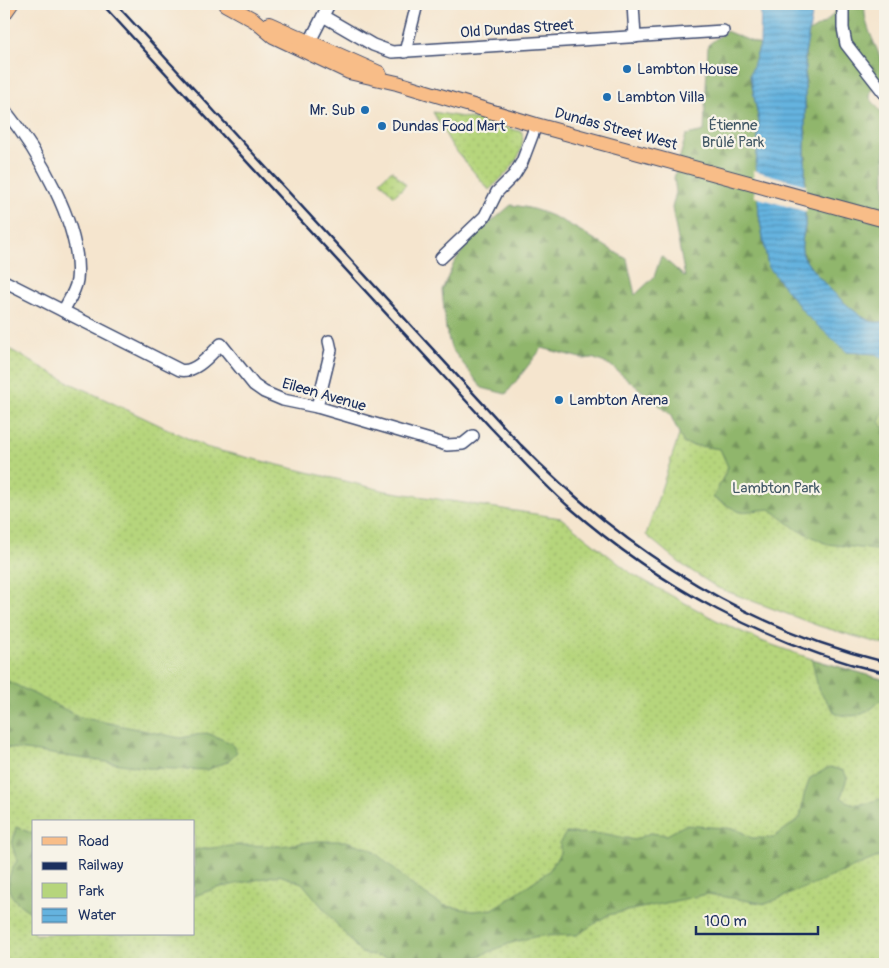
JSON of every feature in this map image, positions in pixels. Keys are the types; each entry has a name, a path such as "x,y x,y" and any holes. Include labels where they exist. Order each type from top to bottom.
{"main road":[{"path":"4,14 12,4"},
{"name":"Dundas Street West","path":"225,4 254,20 272,25 306,48 374,70 396,82 536,124 885,220"}],"street":[{"path":"306,48 329,4"},
{"path":"405,52 417,4"},
{"path":"633,4 635,37"},
{"path":"843,4 843,28 846,44 885,94"},
{"name":"Old Dundas Street","path":"323,16 385,51 405,52 723,32"},
{"path":"4,109 22,131 45,170 75,242 77,281 62,311"},
{"path":"441,258 485,216 497,192 514,175 522,162 536,124"},
{"name":"Eileen Avenue","path":"4,281 186,371 193,369 222,344 254,384 264,392 283,400 447,445 463,444 472,436"},
{"path":"317,408 331,350 328,341"}],"green space":[{"path":"842,4 865,4 867,23 884,71 885,81 871,90 870,98 885,117 885,322 872,322 853,310 813,271 802,252 805,227 805,54 809,32 826,22"},
{"name":"Étienne Brûlé Park","path":"726,31 760,45 750,75 759,122 756,168 759,215 768,266 847,352 876,354 885,360 885,409 879,422 885,430 885,551 827,544 796,529 770,509 740,512 713,498 728,467 720,449 684,444 670,414 610,365 592,358 584,359 542,348 506,394 482,388 451,348 446,330 442,290 454,263 470,240 511,205 542,212 557,218 627,259 635,295 654,277 661,256 685,277 672,208 676,192 674,178 686,135 704,131 708,45"},
{"path":"433,112 480,120 522,132 523,141 518,157 508,171 489,190 452,146"},
{"path":"392,170 406,185 394,196 380,181"},
{"name":"Lambton Park","path":"759,215 768,266 806,315 885,360 885,645 819,626 718,588 681,564 646,535 715,326"},
{"path":"4,346 68,382 208,448 386,491 561,518 632,574 716,620 764,642 812,659 885,680 885,964 4,964"},
{"path":"812,659 885,680 885,702 880,701 870,710 860,715 836,714 818,689"},
{"path":"4,679 80,717 180,738 207,733 231,743 237,752 227,762 207,770 148,768 4,747"},
{"path":"830,767 844,771 847,778 841,797 846,801 862,804 885,798 885,854 766,904 708,894 608,915 577,935 538,936 511,943 460,964 420,964 361,953 302,883 279,875 217,888 195,896 195,850 239,845 281,846 316,841 346,841 371,849 418,890 442,905 473,911 493,909 549,871 560,853 560,842 566,833 607,834 634,840 650,833 667,835 685,825 736,829 752,838 773,838 800,818 804,795 810,778"},
{"path":"16,827 32,833 32,913 18,903 10,892 9,878 17,861 12,845"}],"water":[{"path":"761,4 814,4 805,54 805,227 802,252 813,271 853,310 872,322 885,322 885,360 876,354 847,352 806,315 768,266 759,215 756,168 759,122 750,75 760,45"}],"pier":[{"path":"753,170 806,185 807,212 755,197"}],"railway":[{"path":"102,4 491,428 569,507 640,562 717,610 799,647 885,673"},
{"path":"116,4 521,445 560,483 601,518 644,550 688,579 734,605 783,628 833,647 885,662"}],"place":[{"name":"Lambton House","path":"627,69"},
{"name":"Lambton Villa","path":"607,97"},
{"name":"Mr. Sub","path":"365,110"},
{"name":"Dundas Food Mart","path":"382,126"},
{"name":"Lambton Arena","path":"559,400"}]}
